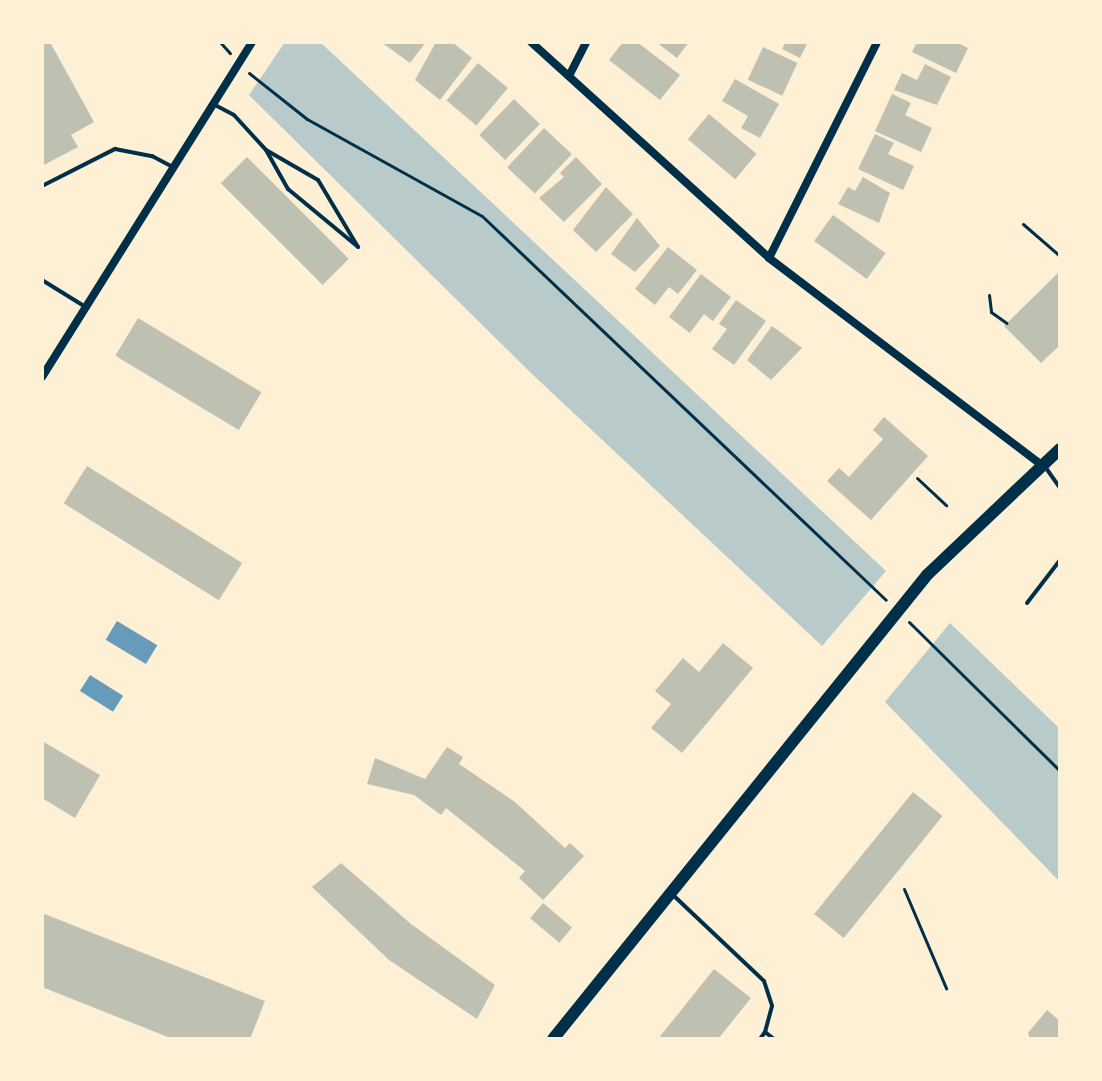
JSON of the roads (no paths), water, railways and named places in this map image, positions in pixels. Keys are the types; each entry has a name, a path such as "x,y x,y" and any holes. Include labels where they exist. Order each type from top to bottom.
{"main road":[{"path":"553,1039 927,575 1060,449"}],"street":[{"path":"42,377 252,42"},
{"path":"531,42 769,258 1043,466"},
{"path":"569,76 586,42"},
{"path":"769,258 877,42"}],"lane":[{"path":"213,104 234,115 266,150 288,189 358,247 318,180 266,150"},
{"path":"42,186 115,149 152,156 173,167"},
{"path":"42,280 86,307"},
{"path":"1043,466 1057,476 1060,488"},
{"path":"1027,603 1060,560"},
{"path":"670,893 764,981 772,1006 760,1039"},
{"path":"765,1032 774,1039"}],"water":[{"path":"117,621 157,645 146,664 106,640"},
{"path":"90,675 123,696 113,712 80,691"}]}
